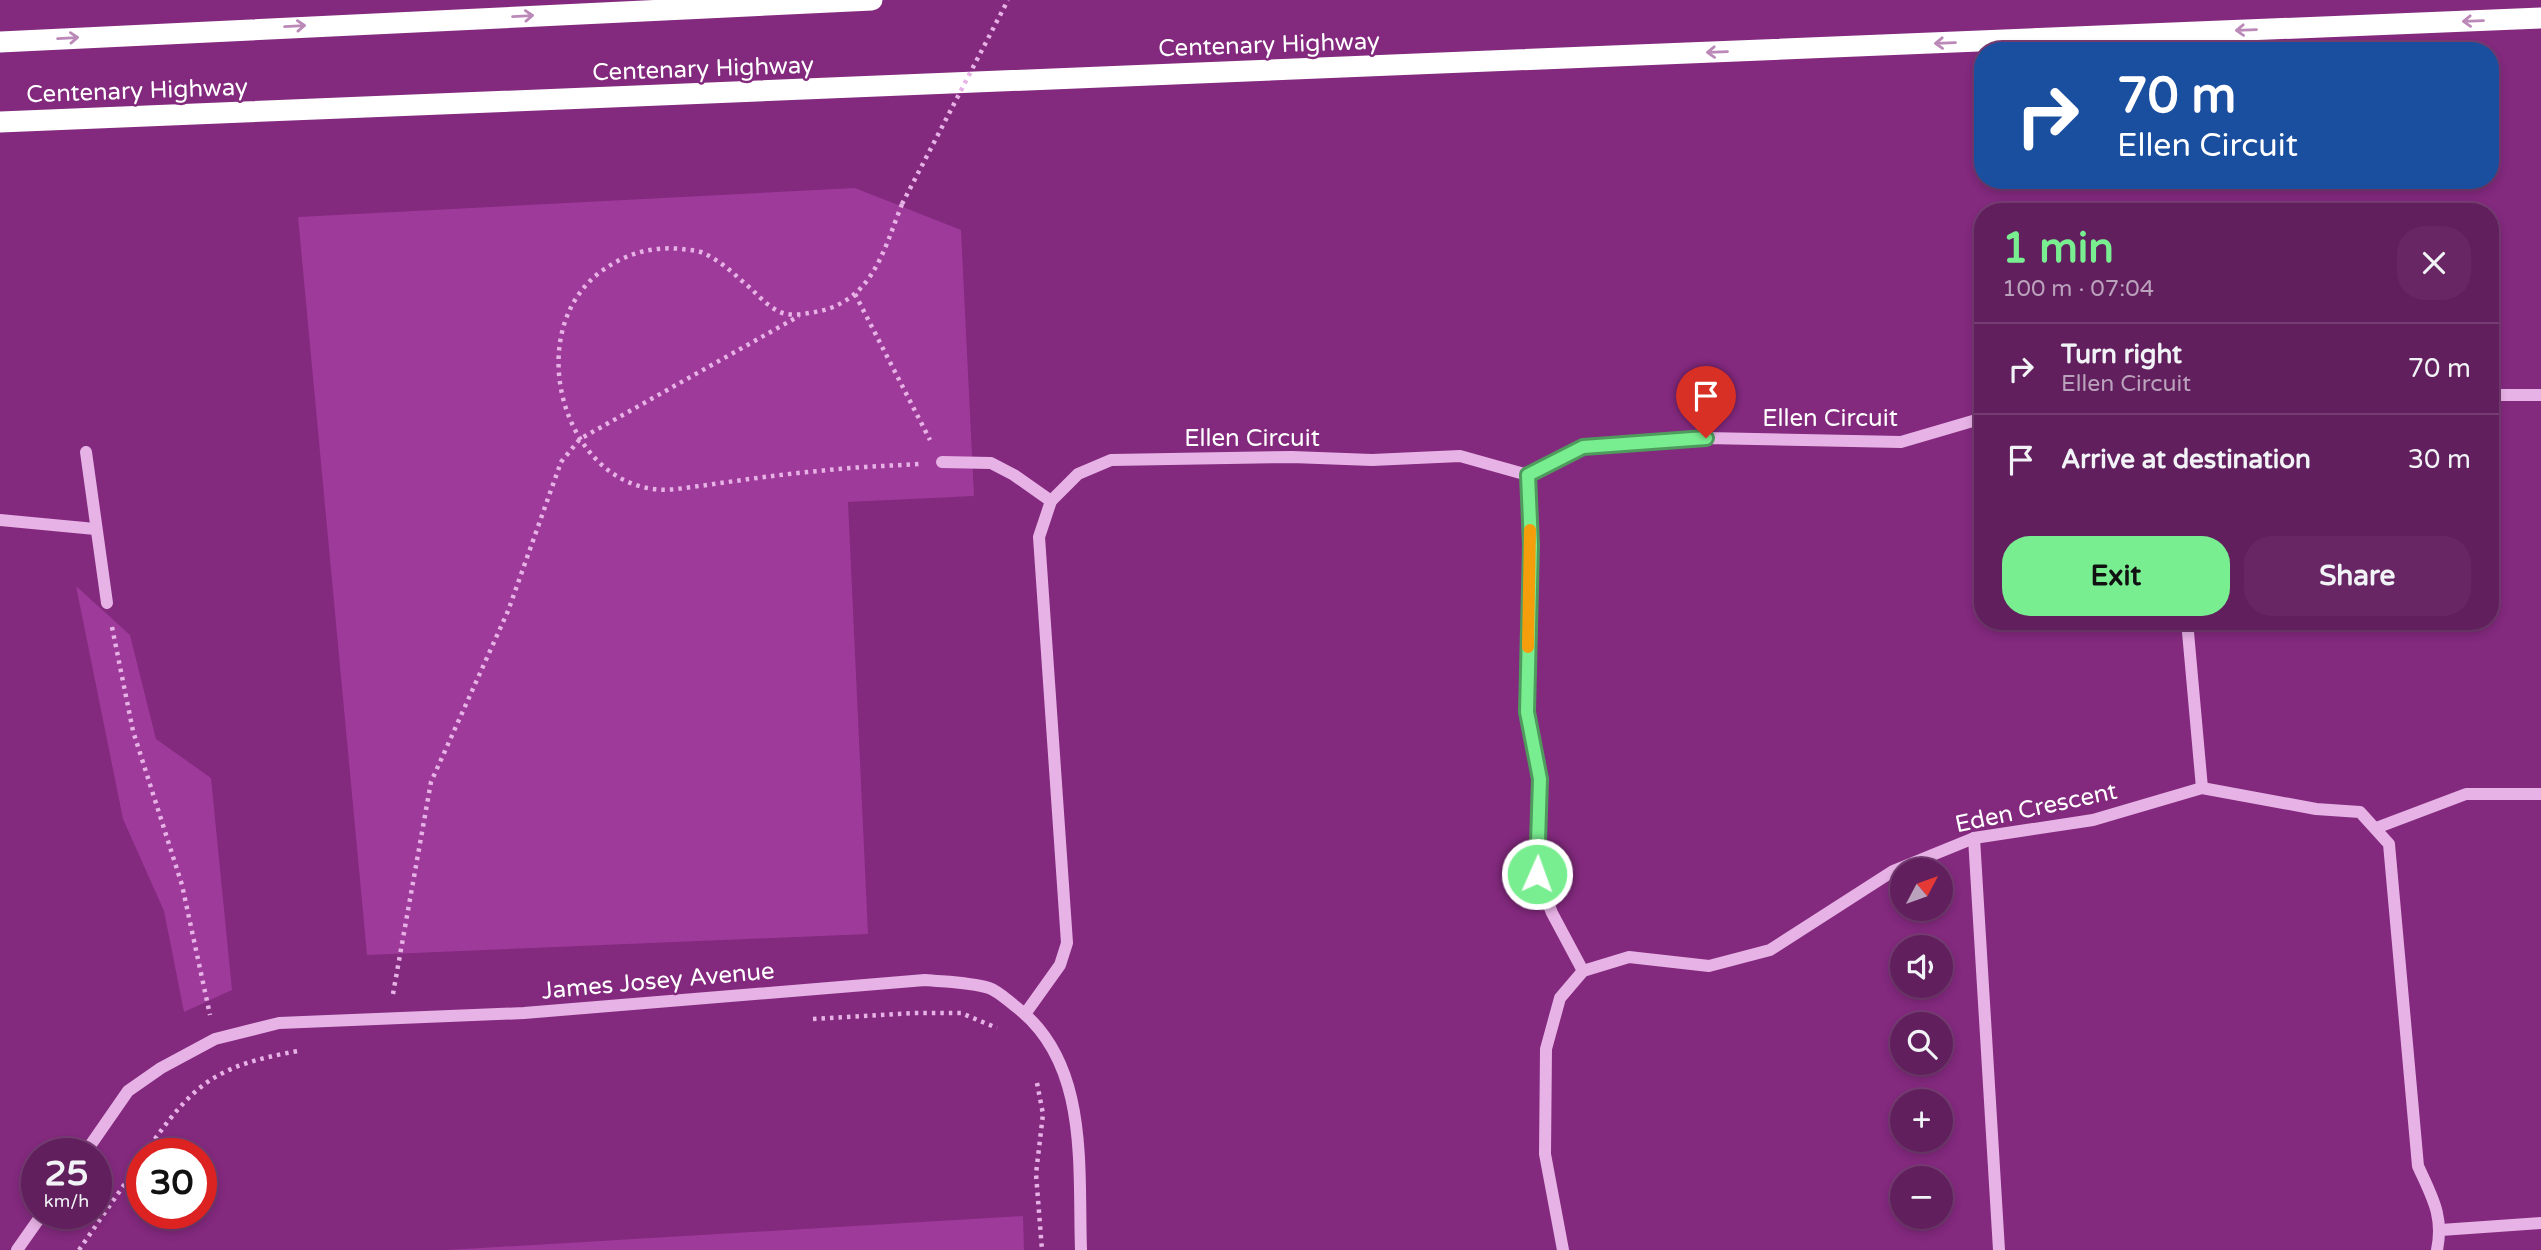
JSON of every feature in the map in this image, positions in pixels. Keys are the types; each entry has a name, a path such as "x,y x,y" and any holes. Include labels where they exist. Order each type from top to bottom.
{"highway":[{"path":"0,42 872,0"},
{"name":"Centenary Highway","path":"0,122 2541,18"}],"street":[{"path":"2499,397 2541,395"},
{"name":"Ellen Circuit","path":"1025,1014 1060,965 1067,943 1039,537 1051,500 1078,474 1111,460 1292,457 1372,460 1460,456 1528,475 1583,447 1706,438 1901,442 1974,421"},
{"path":"86,452 107,603"},
{"path":"942,462 991,463 1051,500"},
{"path":"1528,475 1531,545 1527,712 1540,779 1537,874 1552,914 1583,971 1560,998 1546,1049 1545,1154 1563,1250"},
{"path":"0,520 95,529"},
{"path":"2188,630 2202,788"},
{"name":"Eden Crescent","path":"1583,971 1629,957 1709,966 1770,950 1893,871 1974,838 2093,820 2202,788 2316,809 2360,812 2376,828"},
{"path":"2437,1250 2441,1230 2436,1208 2418,1166 2389,844 2376,828 2466,794 2541,794"},
{"path":"1974,838 1999,1250"},
{"name":"James Josey Avenue","path":"95,1138 128,1091 161,1068 215,1040 279,1023 524,1013 919,979 991,988 1025,1014 1053,1049 1068,1086 1078,1134 1082,1250"},
{"path":"2441,1230 2541,1223"},
{"path":"17,1250 32,1229"}],"path":[{"path":"855,294 942,462 819,471 663,490 636,485 604,466 580,439 565,410 558,376 561,331 575,298 601,271 629,255 661,247 701,251 723,265 780,312 800,315 822,312 855,294 869,281 902,204 1008,0"},
{"path":"388,1019 431,782 508,611 561,463 580,439 800,315"},
{"path":"107,603 133,731 182,885 215,1040"},
{"path":"802,1019 961,1013 999,1028"},
{"path":"156,1138 193,1092 212,1078 252,1061 302,1050"},
{"path":"1035,1078 1043,1114 1036,1174 1042,1250"},
{"path":"79,1250 126,1182"}],"shaded area":[{"path":"855,188 961,230 974,496 848,502 868,934 367,955 298,217"},
{"path":"76,586 130,635 156,739 211,778 232,990 184,1012 164,911 123,819"},
{"path":"1023,1216 1024,1250 447,1250"}],"slow traffic":[{"path":"1528,647 1530,530"}],"route":[{"path":"1537,874 1540,779 1527,712 1531,545 1528,475 1583,447 1706,438"}]}
